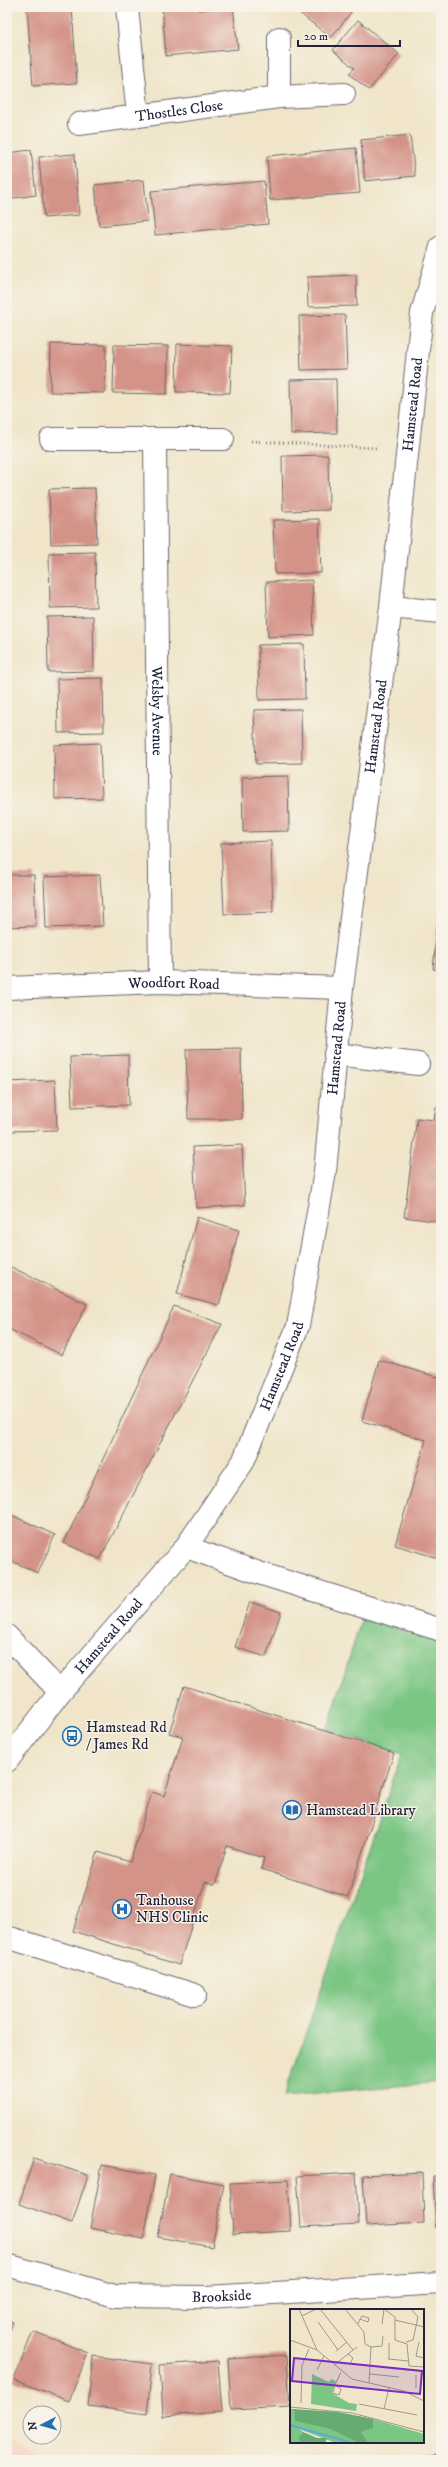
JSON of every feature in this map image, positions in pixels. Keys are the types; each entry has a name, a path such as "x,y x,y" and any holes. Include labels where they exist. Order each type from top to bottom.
{"street":[{"path":"128,7 127,17 138,116"},
{"path":"279,38 279,97"},
{"name":"Thostles Close","path":"79,124 279,97 344,94"},
{"name":"Hamstead Road","path":"7,1761 60,1692 186,1547 243,1462 298,1326 325,1172 342,988 391,607 422,314 441,247"},
{"path":"51,439 223,439"},
{"name":"Welsby Avenue","path":"155,440 160,982"},
{"path":"391,607 441,612"},
{"name":"Woodfort Road","path":"7,988 160,982 342,988"},
{"path":"335,1054 418,1064"},
{"path":"186,1547 262,1574 441,1630"},
{"path":"7,1636 60,1692"},
{"path":"7,1937 195,1995"},
{"name":"Brookside","path":"7,2265 115,2296 207,2297 441,2283"}],"path":[{"path":"223,439 407,449"}],"shaded area":[{"path":"7,2437 42,2460 7,2460"}],"green space":[{"path":"362,1617 441,1634 441,2082 284,2096 402,1754 327,1730"}],"building":[{"path":"27,7 72,7 77,83 33,86"},
{"path":"162,7 198,7 198,10 233,7 238,49 166,56"},
{"path":"292,7 355,7 331,38"},
{"path":"358,20 399,54 369,90 349,74 354,68 333,50"},
{"path":"410,135 415,176 365,181 361,140"},
{"path":"356,148 360,193 270,200 267,156"},
{"path":"31,150 36,195 7,199 7,153"},
{"path":"75,154 79,215 44,218 39,157"},
{"path":"144,180 148,221 99,226 95,185"},
{"path":"264,181 268,224 155,235 151,191"},
{"path":"356,275 357,306 308,307 307,277"},
{"path":"345,315 347,369 301,370 299,316"},
{"path":"51,344 106,345 105,393 50,392"},
{"path":"177,344 232,346 230,393 176,392"},
{"path":"114,345 168,346 167,394 113,393"},
{"path":"336,379 337,433 291,434 290,380"},
{"path":"328,455 329,510 283,511 282,456"},
{"path":"95,488 97,543 51,544 49,489"},
{"path":"319,519 321,573 275,574 273,520"},
{"path":"95,552 96,607 50,608 49,553"},
{"path":"312,580 314,635 268,637 266,582"},
{"path":"93,616 94,671 48,672 47,617"},
{"path":"304,644 305,699 259,700 258,645"},
{"path":"103,678 104,732 58,733 57,679"},
{"path":"301,709 302,763 256,764 254,710"},
{"path":"100,743 102,798 55,799 54,745"},
{"path":"288,776 289,831 243,832 242,777"},
{"path":"271,841 273,912 224,914 221,843"},
{"path":"7,875 34,875 36,926 7,927"},
{"path":"100,875 103,926 46,928 44,877"},
{"path":"439,911 441,911 441,970 433,969"},
{"path":"241,1048 242,1119 188,1119 186,1049"},
{"path":"128,1055 129,1105 72,1107 70,1057"},
{"path":"55,1080 57,1130 7,1131 7,1082"},
{"path":"436,1107 441,1108 441,1222 404,1217 417,1118 434,1120"},
{"path":"242,1145 245,1205 196,1208 193,1147"},
{"path":"197,1217 239,1230 219,1305 177,1294"},
{"path":"7,1265 87,1304 62,1355 7,1328"},
{"path":"174,1306 222,1324 100,1559 64,1543"},
{"path":"379,1360 441,1378 441,1559 395,1545 426,1440 362,1421"},
{"path":"7,1513 55,1535 38,1573 7,1559"},
{"path":"250,1602 281,1612 266,1657 235,1647"},
{"path":"184,1686 394,1753 348,1897 261,1869 264,1858 227,1846 215,1885 205,1882 179,1965 73,1931 98,1852 130,1862 152,1792 164,1796 183,1737 169,1733"},
{"path":"34,2158 88,2175 72,2223 19,2204"},
{"path":"102,2165 155,2175 144,2239 90,2228"},
{"path":"422,2172 424,2223 366,2226 363,2175"},
{"path":"356,2173 359,2224 301,2227 297,2176"},
{"path":"170,2174 224,2184 212,2247 158,2237"},
{"path":"433,2176 441,2176 441,2227 436,2228"},
{"path":"288,2180 291,2231 233,2234 230,2183"},
{"path":"7,2320 13,2322 7,2339"},
{"path":"33,2331 88,2353 69,2401 14,2380"},
{"path":"287,2355 290,2407 231,2410 228,2359"},
{"path":"93,2356 152,2364 147,2414 88,2406"},
{"path":"218,2361 222,2412 163,2416 160,2365"},
{"path":"441,2456 441,2460 408,2460 408,2459"}],"place":[{"name":"Hamstead Rd / James Rd","path":"72,1736"},
{"name":"Hamstead Library","path":"292,1810"},
{"name":"Tanhouse NHS Clinic","path":"122,1909"}]}
